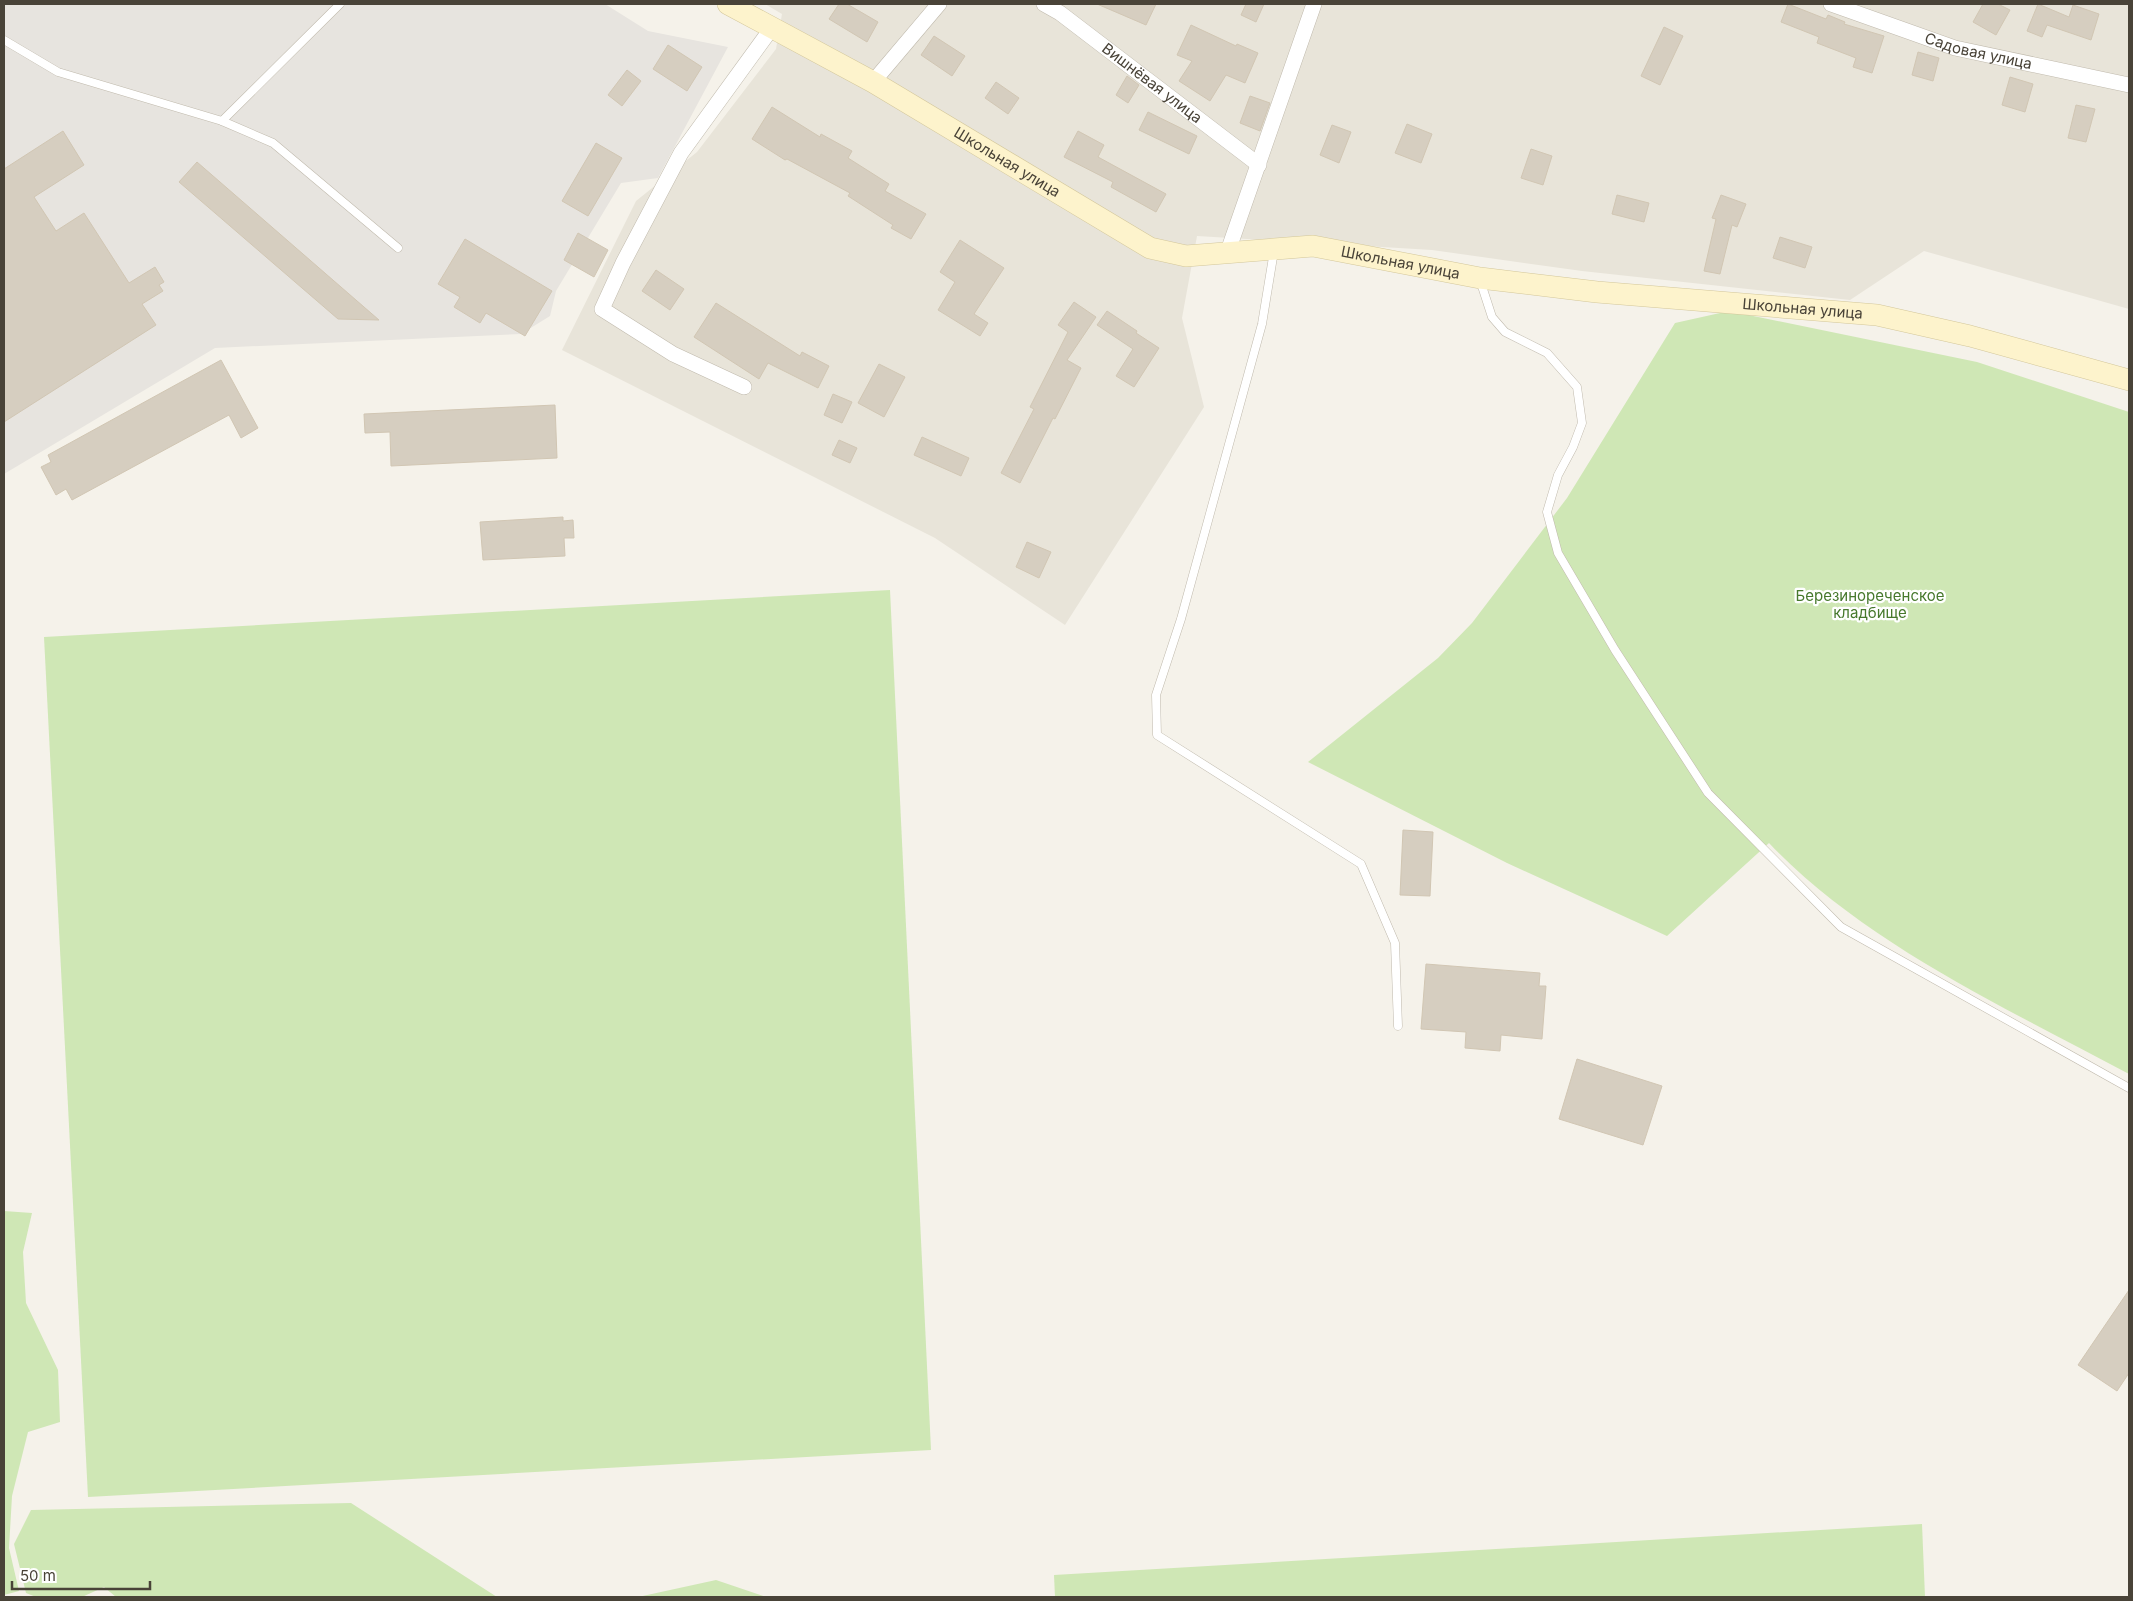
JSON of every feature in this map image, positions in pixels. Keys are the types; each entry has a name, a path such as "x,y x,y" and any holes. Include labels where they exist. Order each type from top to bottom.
{"street":[{"name":"Школьная улица","path":"728,4 771,29 873,82 1150,248 1186,256 1313,246 1480,278 1597,292 1877,315 1970,336 2129,380"},
{"path":"873,82 939,4"},
{"name":"Вишнёвая улица","path":"1044,4 1064,9 1259,165"},
{"path":"1227,254 1314,4"},
{"name":"Садовая улица","path":"1831,4 1955,48 2129,85"},
{"path":"744,387 673,354 602,309 623,263 680,153 771,29"}],"lane":[{"path":"222,121 340,4"},
{"path":"4,40 58,72 222,121 274,143 398,248"},
{"path":"1274,249 1262,324 1180,619 1156,695 1157,735 1361,864 1395,943 1398,1026"},
{"path":"1480,278 1492,317 1505,332 1547,353 1577,387 1582,423 1573,447 1558,475 1547,512 1558,554 1615,650 1708,793 1841,927 2129,1088"}],"shaded area":[{"path":"4,4 605,4 648,31 728,47 658,178 621,183 556,291 550,316 521,334 215,348 4,474"},
{"path":"765,4 2129,4 2129,309 1924,251 1850,300 1582,271 1432,250 1197,236 1182,318 1204,407 1065,625 935,538 562,350 636,201 697,152 776,49 782,14"}],"green space":[{"name":"Березинореченское кладбище","path":"1729,311 1977,362 2129,412 2129,1074 1987,999 1893,943 1849,913 1807,879 1769,843 1667,936 1507,863 1308,762 1438,658 1472,623 1567,498 1675,323"},
{"path":"890,590 931,1450 88,1497 44,637"},
{"path":"4,1211 32,1213 23,1252 26,1303 58,1370 60,1422 28,1432 12,1496 9,1548 19,1591 4,1595"},
{"path":"351,1503 497,1597 116,1597 104,1587 82,1597 36,1597 26,1593 14,1544 31,1510"},
{"path":"1922,1524 1925,1597 1055,1597 1054,1575"},
{"path":"716,1580 766,1597 638,1597"}],"building":[{"path":"839,4 847,4 878,22 867,42 829,19"},
{"path":"1097,4 1156,4 1146,25"},
{"path":"1246,4 1264,4 1256,22 1241,15"},
{"path":"1788,4 1826,19 1828,15 1845,22 1844,24 1884,36 1872,73 1853,67 1856,58 1817,43 1819,37 1781,22"},
{"path":"1983,4 1998,4 2010,10 1996,35 1973,22"},
{"path":"2038,4 2069,17 2073,5 2099,14 2091,40 2047,25 2042,37 2027,31"},
{"path":"1191,25 1236,46 1237,44 1258,53 1245,83 1226,75 1210,101 1179,81 1192,61 1177,55"},
{"path":"1664,27 1683,36 1660,85 1641,76"},
{"path":"934,36 965,56 952,76 921,55"},
{"path":"668,45 702,67 687,91 653,69"},
{"path":"1918,52 1939,58 1933,81 1912,75"},
{"path":"627,70 641,81 622,106 608,95"},
{"path":"1127,76 1139,85 1128,103 1116,95"},
{"path":"2010,77 2033,84 2025,112 2002,105"},
{"path":"996,82 1019,98 1008,114 985,98"},
{"path":"1250,96 1270,103 1260,131 1240,123"},
{"path":"2076,105 2095,109 2086,142 2068,138"},
{"path":"772,107 820,137 821,134 852,151 848,158 889,184 885,191 926,214 911,239 891,228 893,225 848,196 850,193 787,159 785,160 752,139"},
{"path":"1148,112 1197,136 1189,154 1139,130"},
{"path":"1407,124 1432,134 1421,163 1395,153"},
{"path":"1332,125 1351,132 1339,163 1320,155"},
{"path":"63,131 84,165 34,197 56,231 84,213 129,283 155,267 164,282 159,285 163,291 142,304 156,325 4,422 4,169"},
{"path":"1078,131 1104,145 1098,157 1166,194 1156,212 1111,187 1113,182 1064,157"},
{"path":"596,143 622,158 588,216 562,201"},
{"path":"1531,149 1552,156 1543,185 1521,178"},
{"path":"197,162 379,320 338,319 179,182"},
{"path":"1617,195 1649,203 1644,222 1612,214"},
{"path":"1721,195 1746,204 1737,227 1732,225 1720,274 1704,271 1716,219 1712,218"},
{"path":"578,233 608,250 594,277 564,260"},
{"path":"1780,237 1812,247 1805,268 1773,258"},
{"path":"465,239 552,291 525,336 486,313 480,323 454,307 460,297 438,284"},
{"path":"960,240 1004,268 974,314 988,323 980,336 938,310 955,282 940,272"},
{"path":"656,270 684,289 670,310 642,291"},
{"path":"1074,302 1096,317 1067,360 1081,368 1020,483 1001,473 1034,409 1030,407 1068,332 1058,325"},
{"path":"716,303 800,356 802,352 829,366 818,388 768,363 759,379 694,337"},
{"path":"1107,311 1159,348 1134,387 1116,376 1133,349 1097,325"},
{"path":"221,360 258,428 241,438 229,415 72,500 66,489 56,495 41,467 51,462 48,455"},
{"path":"879,364 905,377 884,417 858,403"},
{"path":"833,394 852,402 842,423 824,415"},
{"path":"555,405 557,458 391,466 390,432 365,433 364,414"},
{"path":"922,437 969,458 961,476 914,455"},
{"path":"839,440 857,448 850,463 832,455"},
{"path":"563,517 563,521 573,520 574,538 564,538 565,556 483,560 480,522"},
{"path":"1027,542 1051,552 1039,578 1016,567"},
{"path":"1403,830 1433,832 1430,896 1400,895"},
{"path":"1426,964 1540,973 1539,986 1546,986 1542,1039 1501,1035 1500,1051 1465,1048 1466,1032 1421,1029"},
{"path":"1577,1059 1662,1086 1643,1145 1559,1119"},
{"path":"2129,1290 2129,1373 2117,1391 2078,1365"}]}
